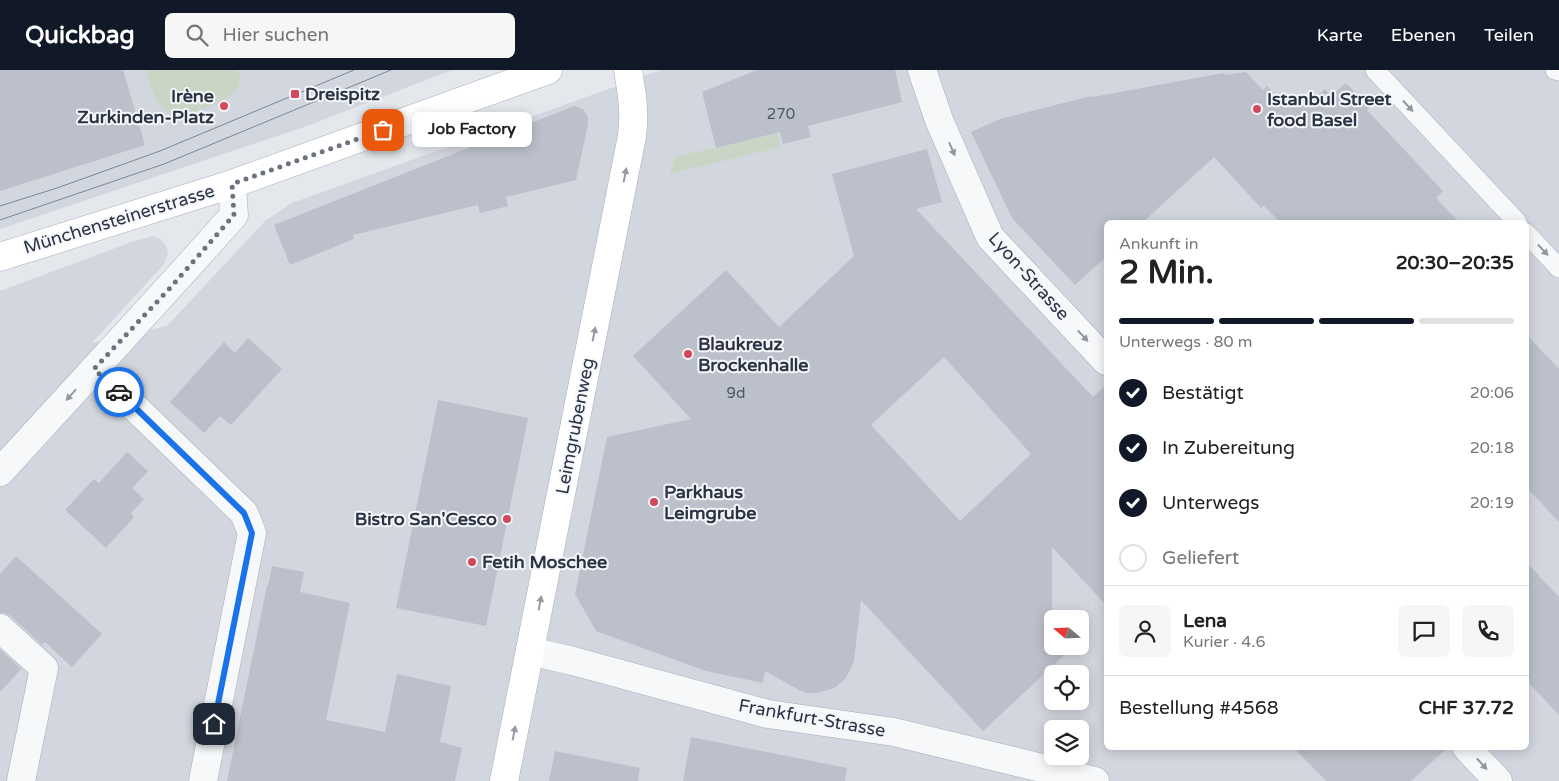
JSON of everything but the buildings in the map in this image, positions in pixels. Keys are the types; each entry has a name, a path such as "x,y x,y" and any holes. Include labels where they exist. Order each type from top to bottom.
{"main road":[{"name":"Münchensteinerstrasse","path":"0,257 232,184 548,70"},
{"name":"Leimgrubenweg","path":"504,781 632,136 634,102 628,70"}],"street":[{"name":"Lyon-Strasse","path":"922,70 939,120 990,236 1104,359"},
{"path":"0,472 171,287 234,215 232,184"},
{"path":"94,369 141,412 244,513 252,533 203,781"},
{"path":"0,628 44,668 21,781"},
{"name":"Frankfurt-Strasse","path":"530,651 574,661 768,714 894,732 1096,781"},
{"path":"1469,750 1498,781"}],"lane":[{"path":"1374,70 1515,220"},
{"path":"1555,70 1559,71"},
{"path":"1529,236 1559,268"}],"shaded area":[{"path":"0,70 452,70 307,126 0,229"},
{"path":"661,70 1559,70 1559,781 0,781 0,291 137,240 153,236 160,239 166,245 168,254 164,264 92,343 167,326 265,221 292,203"}],"green space":[{"path":"147,70 236,70 240,74 240,81 235,92 223,100 187,114 174,115 163,108 155,96 149,82"},
{"path":"777,133 780,147 670,174 675,157"}],"tram line":[{"path":"0,206 57,188 160,151 354,70"},
{"path":"0,220 164,164 391,70"}],"way so far":[{"path":"119,392 94,369 171,287 234,215 232,184 383,130"}],"place":[{"name":"Dreispitz","path":"295,94"},
{"name":"Irène Zurkinden-Platz","path":"224,106"},
{"name":"Istanbul Street food Basel","path":"1257,109"},
{"name":"Job Factory","path":"383,130"},
{"name":"Blaukreuz Brockenhalle","path":"688,354"},
{"name":"Parkhaus Leimgrube","path":"654,502"},
{"name":"Bistro San'Cesco","path":"507,519"},
{"name":"Fetih Moschee","path":"472,562"}],"route":[{"path":"119,392 244,513 252,533 214,724"}]}
